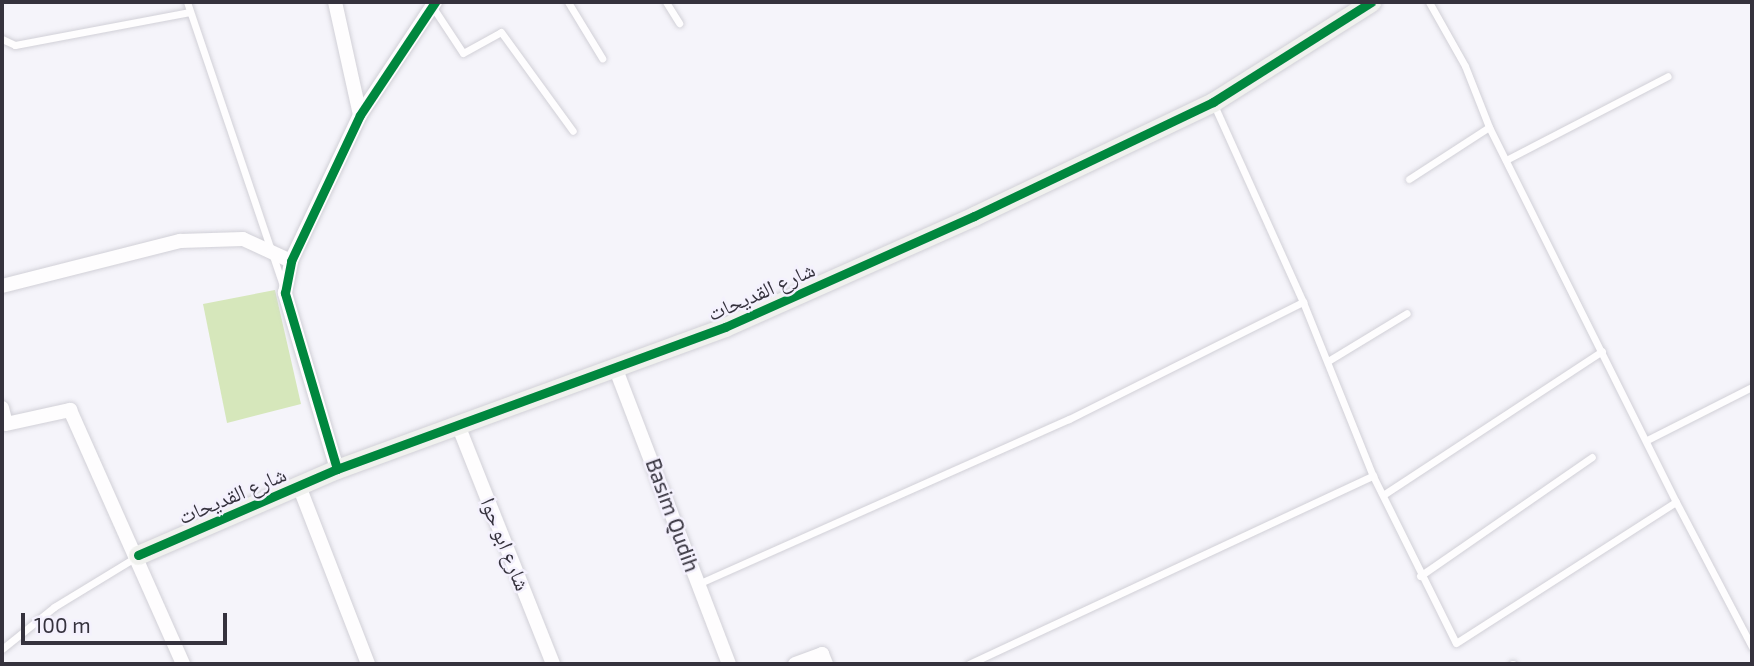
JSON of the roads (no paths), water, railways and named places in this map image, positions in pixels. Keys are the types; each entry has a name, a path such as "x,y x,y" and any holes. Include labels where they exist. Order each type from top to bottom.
{"street":[{"path":"335,2 360,115"},
{"name":"شارع القديحات","path":"138,555 337,469 726,327 1213,102 1371,2"},
{"path":"337,469 285,293 291,261 360,115 433,4"},
{"path":"2,286 180,241 243,239 291,261"},
{"name":"Basim Qudih","path":"615,367 660,474 729,664"},
{"path":"2,408 4,424 70,410 138,555 183,664"},
{"name":"شارع ابو حوا","path":"458,425 553,664"},
{"path":"299,486 368,664"},
{"path":"795,664 822,654 826,664"}],"lane":[{"path":"187,2 285,293"},
{"path":"568,2 602,58"},
{"path":"666,2 679,23"},
{"path":"1429,2 1465,66 1489,127 1676,502 1752,647"},
{"path":"433,4 463,53 500,32 573,131"},
{"path":"2,39 15,45 190,12"},
{"path":"1506,160 1668,76"},
{"path":"1213,102 1303,302 1373,476 1420,576 1456,643 1676,502"},
{"path":"1409,179 1489,127"},
{"path":"698,584 1069,419 1303,302"},
{"path":"1328,361 1407,313"},
{"path":"1383,495 1602,351"},
{"path":"1647,440 1752,387"},
{"path":"1420,576 1592,457"},
{"path":"969,664 1373,476"},
{"path":"2,649 54,607 138,555"}]}
